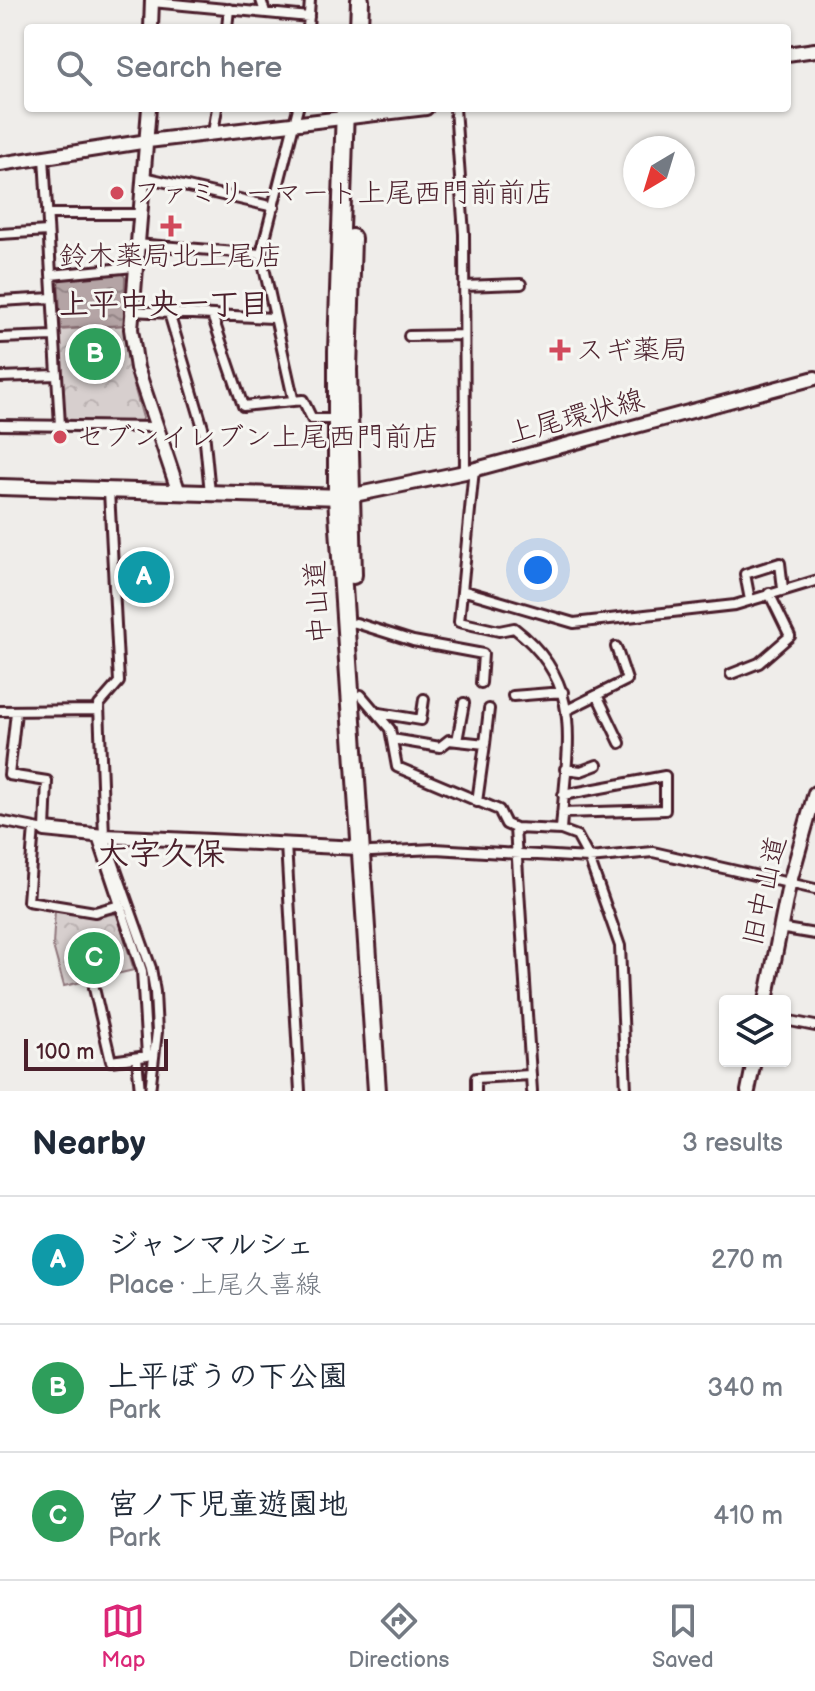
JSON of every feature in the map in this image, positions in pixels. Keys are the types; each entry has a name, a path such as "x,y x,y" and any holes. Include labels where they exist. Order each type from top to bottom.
{"highway":[{"path":"348,24 349,0"},
{"path":"359,24 360,0"},
{"name":"中山道","path":"349,113 337,419 377,1091"},
{"name":"中山道","path":"349,113 343,497 361,695 365,850 388,1091"}],"main road":[{"path":"0,487 343,497"}],"street":[{"path":"261,0 265,12"},
{"path":"308,24 310,0"},
{"path":"151,24 152,1 309,17"},
{"path":"227,24 229,9"},
{"path":"791,53 815,50"},
{"path":"149,112 130,311 137,368 157,427 192,493"},
{"path":"213,133 216,112"},
{"path":"293,398 261,254 298,112"},
{"path":"455,112 470,470 465,591 459,622 499,631 514,628 537,646 556,672 569,709 561,830"},
{"path":"0,164 148,141 296,124 349,113"},
{"path":"44,157 60,425"},
{"path":"144,177 274,207"},
{"path":"47,214 140,214"},
{"path":"0,234 48,231"},
{"path":"136,244 261,254"},
{"path":"51,275 134,267"},
{"path":"464,286 521,284"},
{"path":"0,301 52,298"},
{"path":"130,311 273,318"},
{"path":"169,313 204,431 192,493"},
{"path":"212,315 243,406 293,398 303,400 312,419 337,419"},
{"path":"409,336 464,335"},
{"path":"0,338 54,336"},
{"path":"0,377 57,375"},
{"name":"上尾環状線","path":"343,497 470,470 815,378"},
{"path":"0,425 157,427"},
{"path":"109,491 119,682 99,705 100,836 145,988 146,1059 150,1091"},
{"path":"750,600 745,574 780,563 783,589"},
{"path":"465,591 574,623 735,605 815,581"},
{"path":"731,674 759,663 790,636 769,593"},
{"path":"356,623 413,641 483,654 481,683"},
{"path":"569,709 627,680 616,647"},
{"path":"513,696 563,692"},
{"path":"361,695 390,729 397,767 499,810 506,824 515,828 561,830 577,836 589,858 620,946 626,1091"},
{"path":"597,695 620,743"},
{"path":"379,713 421,720 424,699"},
{"path":"457,741 464,703"},
{"path":"477,802 489,709"},
{"path":"0,711 99,710"},
{"path":"16,712 9,775 47,781 28,901 95,912 120,905"},
{"path":"392,739 440,747 449,740 485,744"},
{"path":"565,769 581,771 597,765"},
{"path":"562,813 665,810 665,776 563,795"},
{"name":"旧中山道","path":"767,995 789,885 812,813 815,793"},
{"path":"0,821 100,836 365,850 435,849 589,858 653,852 815,889"},
{"path":"515,828 532,1091"},
{"path":"100,836 151,968 157,1032 146,1059 140,1091"},
{"path":"286,844 300,1091"},
{"path":"779,928 815,934"},
{"path":"94,988 111,1061 146,1059"},
{"path":"791,1021 815,1026"},
{"path":"748,1091 753,1067"},
{"path":"476,1091 476,1078 530,1075"}],"green space":[{"path":"124,325 132,379 143,418 140,422 69,420 65,417 60,330"},
{"path":"55,909 97,915 117,914 134,970 64,986 53,946"}],"water":[{"path":"120,271 125,277 124,325 61,329 58,275"}],"place":[{"name":"ファミリーマート上尾西門前前店","path":"117,193"},
{"name":"鈴木薬局北上尾店","path":"171,226"},
{"name":"スギ薬局","path":"560,350"},
{"name":"上平ぼうの下公園","path":"95,354"},
{"name":"セブンイレブン上尾西門前店","path":"60,437"},
{"name":"ジャンマルシェ","path":"144,577"},
{"name":"宮ノ下児童遊園地","path":"94,958"}],"district":[{"name":"上平中央一丁目","path":"164,305"},
{"name":"大字久保","path":"161,854"}]}
